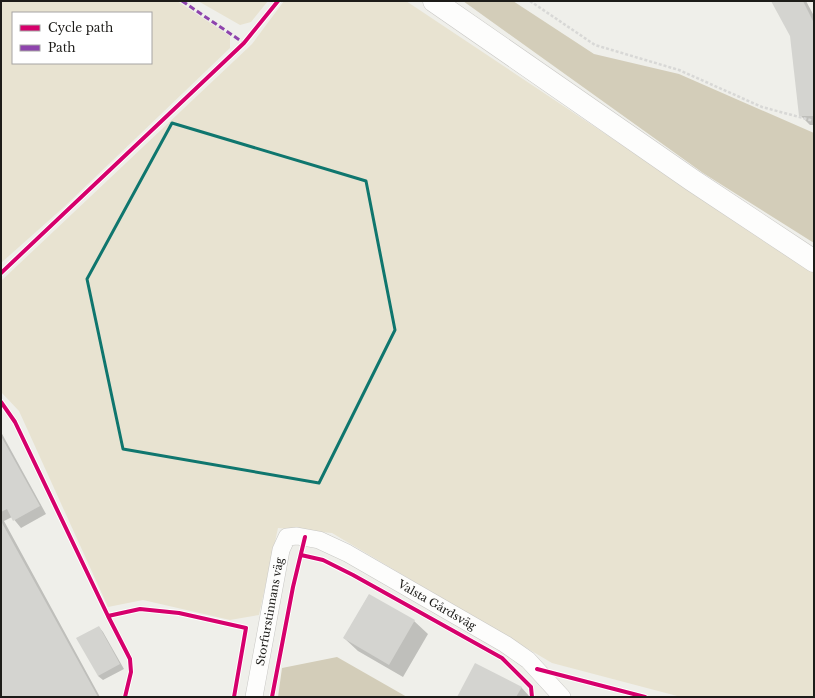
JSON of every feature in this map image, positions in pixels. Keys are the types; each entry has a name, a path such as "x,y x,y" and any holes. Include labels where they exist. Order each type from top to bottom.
{"main road":[{"path":"434,1 692,180 814,261"}],"street":[{"name":"Storfurstinnans väg","path":"254,697 281,550 287,537 297,536"},
{"name":"Valsta Gårdsväg","path":"297,536 319,540 347,553 505,644 528,660 562,697"}],"path":[{"path":"530,1 595,45 678,70 762,107 814,121"}],"highlighted area":[{"path":"172,123 366,181 395,330 319,483 123,449 87,279"}],"shaded area":[{"path":"1,1 177,1 230,36 230,48 64,207 1,263"},
{"path":"198,1 268,1 251,22 240,25"},
{"path":"284,1 406,1 814,273 814,697 681,697 552,663 332,533 278,528 259,615 230,620 143,600 108,607 19,411 1,392 1,281 252,44"},
{"path":"463,1 513,1 594,54 679,74 814,133 814,243 703,173"},
{"path":"337,657 407,697 278,697 282,668"}],"building":[{"path":"771,1 803,1 814,23 814,116 799,116 790,36"},
{"path":"1,436 40,506 13,521 7,509 1,512"},
{"path":"1,521 98,697 1,697"},
{"path":"369,594 415,620 389,665 343,638"},
{"path":"99,626 120,664 98,676 76,638"},
{"path":"475,663 522,687 516,697 457,697"}],"marked path":[{"path":"182,1 244,43"}],"cycle path":[{"path":"1,273 244,43 278,1"},
{"path":"1,402 15,422 108,616"},
{"path":"272,697 293,587 305,537"},
{"path":"301,555 323,560 353,575 502,658 531,687 532,697"},
{"path":"125,697 131,672 130,659 108,616 140,609 179,613 246,628 234,697"},
{"path":"537,669 645,697"}]}
